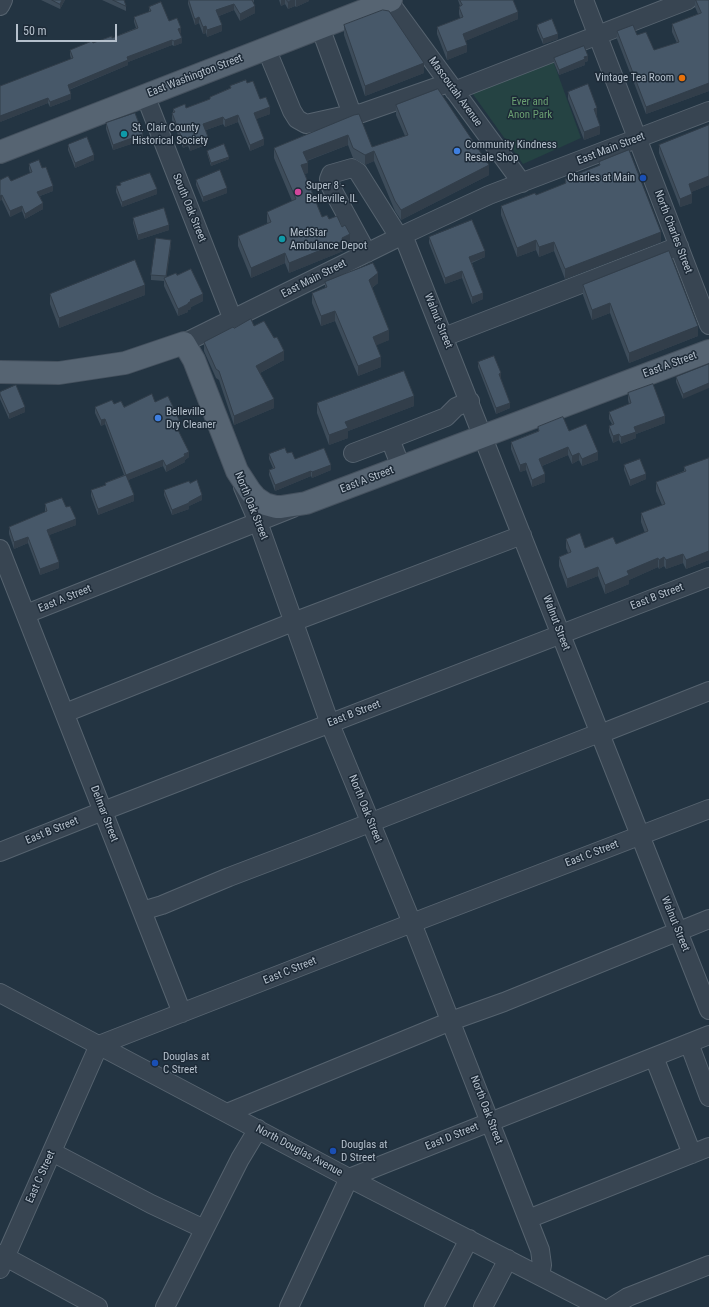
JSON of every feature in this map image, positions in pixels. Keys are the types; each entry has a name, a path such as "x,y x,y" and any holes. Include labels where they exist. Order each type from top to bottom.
{"main road":[{"name":"East Washington Street","path":"0,152 389,0"},
{"name":"East Main Street","path":"0,372 59,373 125,363 184,344"},
{"name":"North Oak Street","path":"184,344 194,360 237,471"},
{"name":"East A Street","path":"306,503 709,351"},
{"path":"237,471 256,498 265,504 281,507 306,503"}],"street":[{"path":"0,6 3,0"},
{"name":"Mascoutah Avenue","path":"389,0 522,183"},
{"name":"North Charles Street","path":"584,0 709,325"},
{"path":"266,48 292,111 297,119 306,124 362,113 451,87 598,35 688,0"},
{"path":"320,28 352,114"},
{"name":"South Oak Street","path":"145,96 233,320"},
{"name":"East Main Street","path":"184,344 401,236 489,195 709,111"},
{"name":"Walnut Street","path":"368,253 331,187 329,180 331,174 352,168 358,172 401,236 484,435 709,1010"},
{"path":"444,337 679,246"},
{"path":"352,453 446,417 456,407 470,401"},
{"path":"390,439 401,467"},
{"name":"North Oak Street","path":"237,471 258,522 330,724 412,922 540,1250 542,1264 540,1276"},
{"name":"East A Street","path":"26,614 306,503"},
{"path":"65,713 293,622 522,535"},
{"name":"Delmar Street","path":"0,548 182,1013"},
{"name":"East B Street","path":"0,852 709,577"},
{"path":"142,911 162,905 229,877 709,691"},
{"name":"East C Street","path":"2,1260 99,1045 412,922 709,809"},
{"path":"227,1113 451,1021 511,999 709,919"},
{"name":"North Douglas Avenue","path":"0,994 349,1178 600,1307"},
{"name":"East D Street","path":"349,1178 709,1035"},
{"path":"689,1043 709,1097"},
{"path":"654,1057 692,1154"},
{"path":"165,1307 240,1159 258,1129"},
{"path":"528,1219 709,1147"},
{"path":"52,1152 151,1204 204,1229"},
{"path":"290,1307 349,1178"},
{"path":"434,1307 469,1239"},
{"path":"483,1307 508,1259"},
{"path":"2,1260 98,1307"},
{"path":"612,1307 628,1297 709,1265"}],"green space":[{"name":"Ever and Anon Park","path":"552,58 581,138 523,164 470,90"}],"building":[{"path":"52,0 62,0 60,4"},
{"path":"113,0 124,0 126,6"},
{"path":"189,0 252,0 255,6 240,14 234,4 216,10 222,25 207,30 206,26 203,27 199,17 195,19"},
{"path":"460,0 513,0 518,12 463,34 467,45 447,52 437,27 463,17 459,7 462,5"},
{"path":"696,0 709,0 709,83 646,107 617,31 633,25 637,35 646,32 654,50 679,42 672,24 701,13"},
{"path":"161,2 169,21 177,18 181,28 178,29 182,38 174,41 172,40 127,57 128,60 68,85 71,94 50,102 48,98 0,116 0,86 73,58 70,50 92,41 93,43 112,36 112,38 138,28 134,17 151,11 149,7"},
{"path":"383,10 389,11 424,63 365,86 344,25"},
{"path":"552,19 558,34 543,39 537,25"},
{"path":"584,46 588,56 584,57 585,59 559,70 554,58"},
{"path":"246,80 247,83 253,81 260,99 266,97 270,107 254,113 264,139 250,145 238,115 225,120 223,117 203,124 208,137 190,144 188,139 183,141 172,113 175,112 173,109 185,104 186,108 210,99 210,97 231,88 230,86"},
{"path":"588,84 597,108 594,109 600,126 584,132 568,92"},
{"path":"438,89 489,165 401,210 395,201 374,151 365,155 353,148 348,135 303,152 308,163 301,165 322,217 327,215 329,219 337,216 342,227 345,225 350,234 342,238 343,241 289,263 285,253 251,268 238,236 271,222 267,212 296,199 274,148 359,114 372,147 408,135 396,105"},
{"name":"St. Clair County Historical Society","path":"135,113 143,134 113,145 106,123"},
{"path":"709,125 709,176 689,184 692,194 680,199 659,145"},
{"path":"87,137 94,155 75,163 68,145"},
{"path":"224,144 229,157 211,163 207,151"},
{"path":"629,150 661,232 565,269 554,242 539,247 536,240 517,248 501,206 535,193 536,195 566,183 565,179 600,165 599,162"},
{"path":"39,160 42,168 46,167 53,186 37,192 43,203 25,214 22,206 10,211 2,195 0,196 0,180 8,176 11,181 32,172 29,164"},
{"path":"220,170 227,188 203,197 196,180"},
{"path":"150,173 157,189 122,202 116,186 121,185 120,183"},
{"path":"164,208 169,225 138,235 133,218"},
{"path":"472,220 485,251 469,257 483,293 472,297 462,271 445,278 429,237"},
{"path":"156,238 171,240 166,276 151,275"},
{"path":"669,251 698,326 629,353 610,303 592,310 583,285"},
{"path":"135,260 145,285 59,318 50,294"},
{"path":"373,263 378,273 369,280 389,330 373,337 381,357 358,366 335,311 321,316 312,293 327,287 325,282"},
{"path":"191,269 203,294 190,300 191,301 188,304 178,309 164,278 176,273 177,275"},
{"path":"251,319 254,326 264,321 274,338 277,337 284,351 256,366 274,399 234,416 219,371 216,369 204,342"},
{"path":"494,356 510,403 496,408 478,362"},
{"path":"709,364 709,383 683,394 676,377"},
{"path":"404,371 414,396 345,422 348,428 329,435 317,403"},
{"path":"653,384 665,416 634,427 636,432 621,437 619,434 613,436 609,426 614,424 609,412 631,403 628,393"},
{"path":"16,385 25,407 9,414 0,392"},
{"path":"152,394 155,402 168,396 180,422 175,424 189,452 184,454 185,456 166,466 163,460 126,475 105,419 101,420 95,407 112,400 114,404 121,401 124,407"},
{"path":"563,417 569,431 586,424 598,452 582,459 579,453 572,456 568,447 539,459 545,474 532,480 526,463 520,465 511,442 539,431 538,427"},
{"path":"285,448 287,453 292,452 295,459 324,448 331,465 275,485 269,470 275,468 269,454"},
{"path":"709,458 709,551 686,560 683,554 666,560 664,557 659,560 658,558 627,571 629,575 605,585 598,567 567,579 559,557 571,552 566,539 580,533 585,548 613,537 616,544 648,531 641,513 665,504 656,482 686,471 684,467"},
{"path":"640,459 646,474 630,480 624,465"},
{"path":"126,475 134,495 98,509 91,490 106,485 105,483"},
{"path":"197,480 202,495 189,503 172,510 164,490 189,481 190,483"},
{"path":"62,498 66,507 70,506 76,519 47,530 59,562 40,569 28,537 14,542 9,527 47,511 45,504"}],"place":[{"name":"Vintage Tea Room","path":"682,78"},
{"name":"St. Clair County Historical Society","path":"124,134"},
{"name":"Community Kindness Resale Shop","path":"457,151"},
{"name":"Charles at Main","path":"643,178"},
{"name":"Super 8 - Belleville, IL","path":"298,192"},
{"name":"MedStar Ambulance Depot","path":"282,239"},
{"name":"Belleville Dry Cleaner","path":"158,418"},
{"name":"Douglas at C Street","path":"155,1063"},
{"name":"Douglas at D Street","path":"333,1151"}]}
